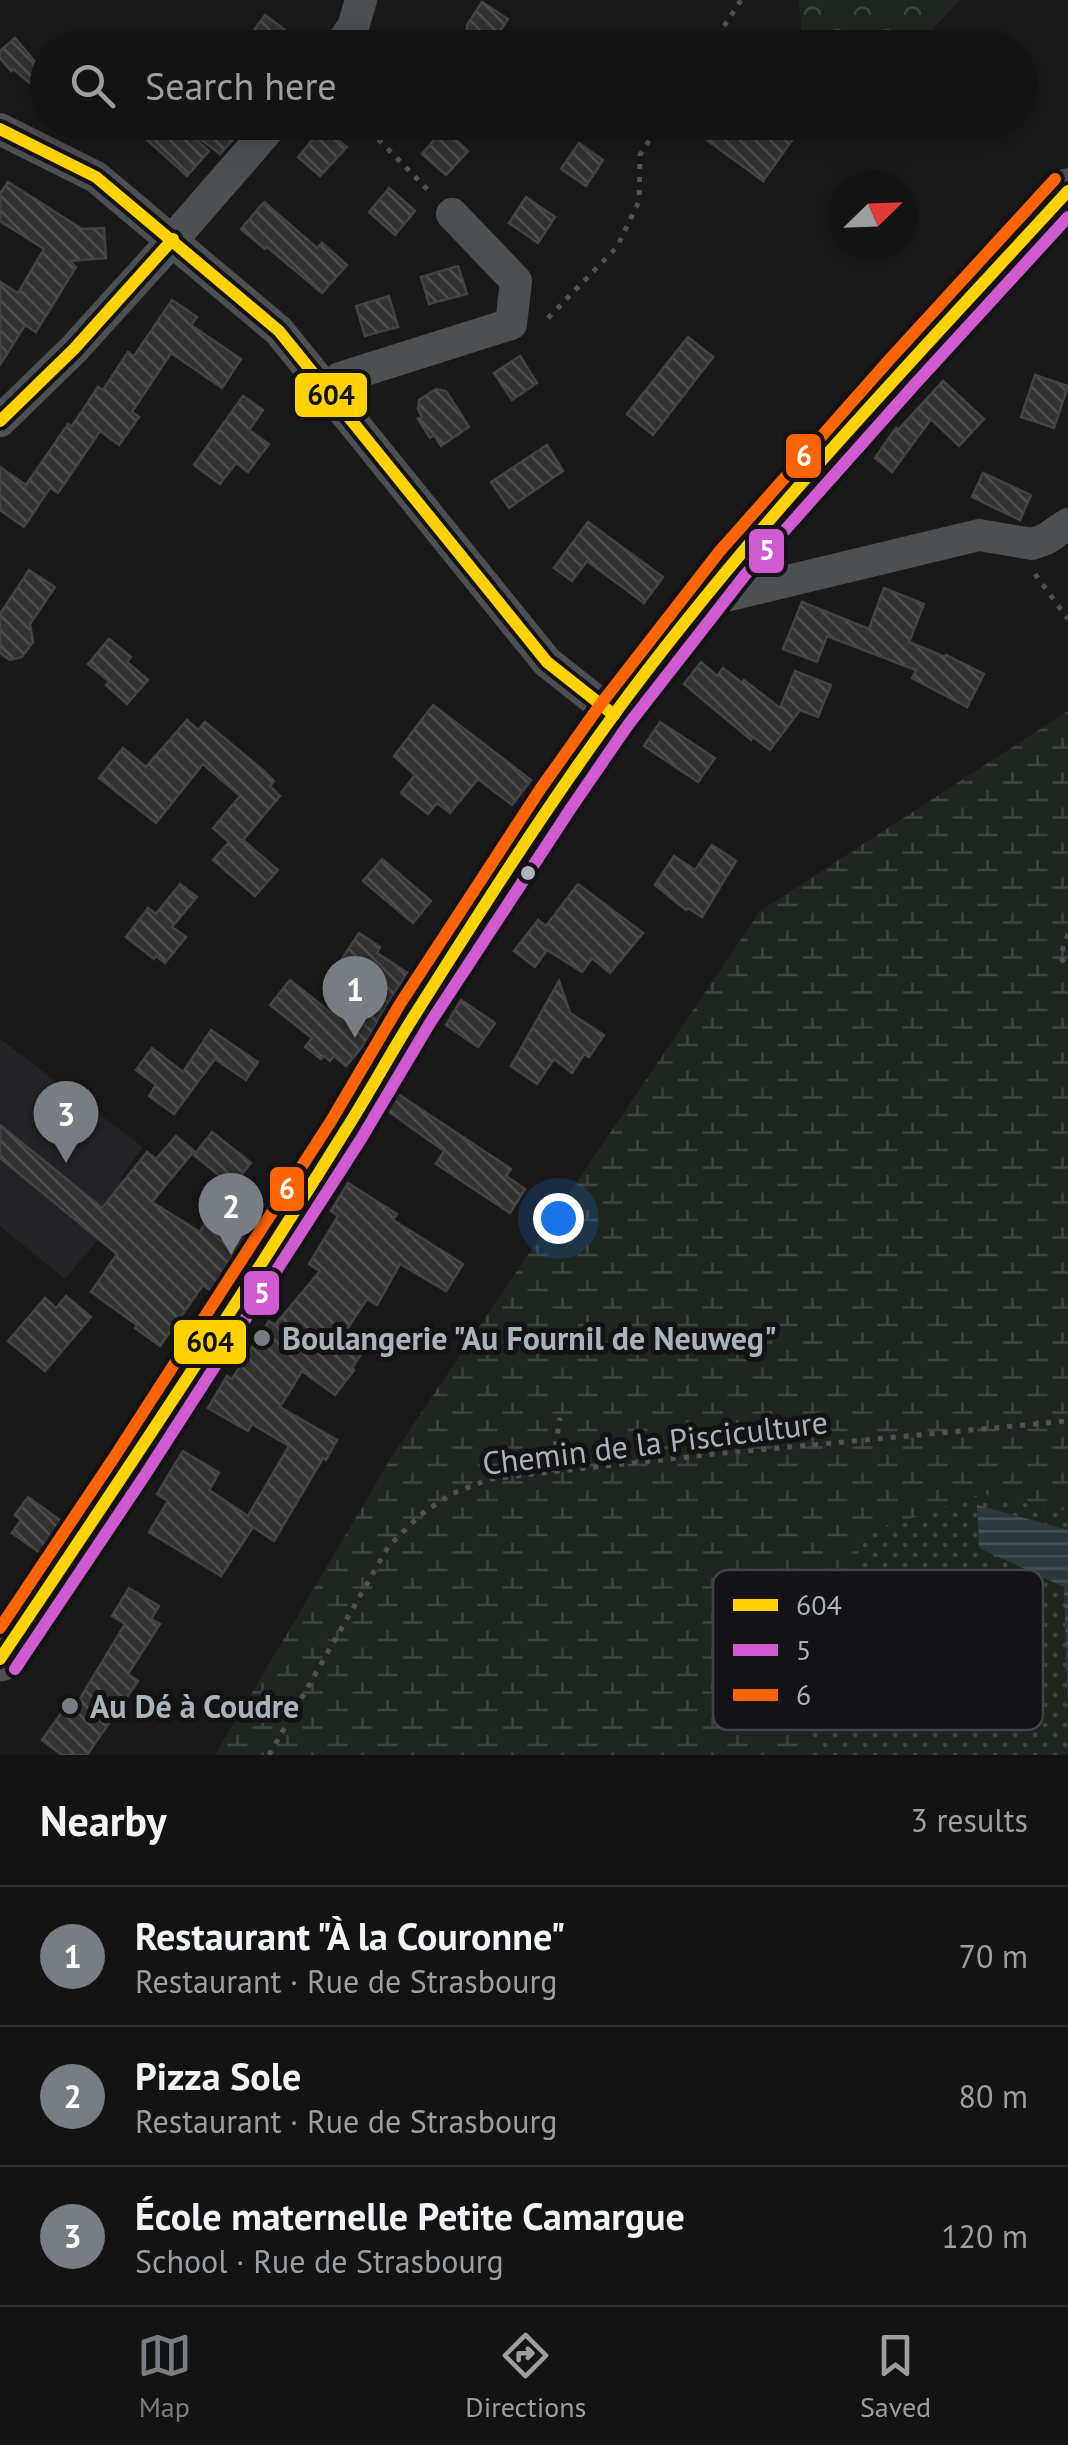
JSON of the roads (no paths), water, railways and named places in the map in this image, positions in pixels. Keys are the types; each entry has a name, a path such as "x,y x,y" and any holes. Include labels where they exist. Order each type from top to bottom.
{"main road":[{"path":"0,1659 152,1432 556,798 614,716 701,602 1068,190"}],"street":[{"path":"352,30 361,0"},
{"path":"0,128 96,177 280,331 546,662 614,716"},
{"path":"0,420 74,349 259,140"},
{"path":"327,388 340,378 511,324 516,281 447,209"},
{"path":"701,602 978,535 1032,544 1068,524"}],"place":[{"name":"Restaurant \"À la Couronne\"","path":"355,1038"},
{"name":"École maternelle Petite Camargue","path":"66,1163"},
{"name":"Pizza Sole","path":"231,1255"},
{"name":"Boulangerie \"Au Fournil de Neuweg\"","path":"262,1338"},
{"name":"Au Dé à Coudre","path":"70,1706"}]}
